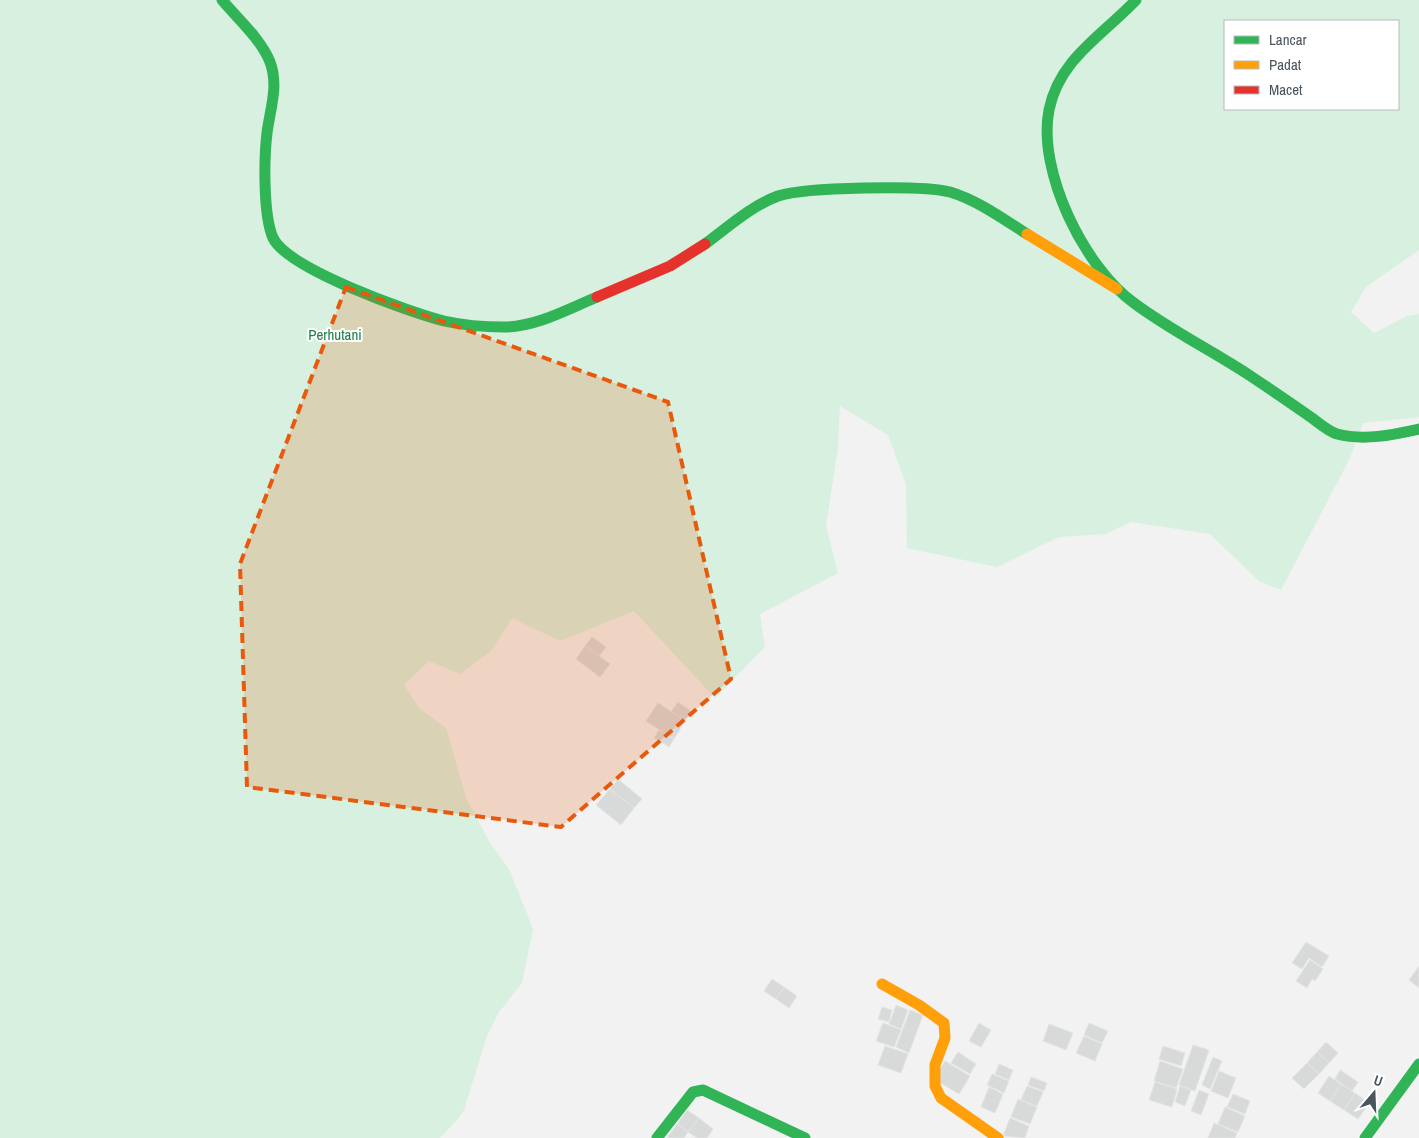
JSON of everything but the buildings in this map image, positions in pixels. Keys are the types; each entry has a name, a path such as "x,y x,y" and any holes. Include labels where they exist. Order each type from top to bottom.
{"street":[{"path":"222,0 264,49 271,64 275,87 267,134 265,180 270,229 274,240 305,268 393,304 435,318 505,327 543,320 670,266 699,250 744,215 769,200 788,194 814,190 932,189 949,192 968,200 1037,238 1117,289 1134,304 1249,375 1334,434 1350,438 1367,439 1419,429"},
{"path":"1117,289 1094,260 1067,210 1050,162 1047,125 1051,100 1068,65 1136,0"},
{"path":"882,984 919,1005 944,1023 947,1035 934,1065 935,1090 941,1098 998,1138"},
{"path":"1365,1138 1419,1064"},
{"path":"657,1138 692,1092 703,1090 805,1138"}],"highlighted area":[{"path":"346,287 668,402 731,679 561,827 247,787 240,564"}],"green space":[{"name":"Perhutani","path":"0,0 1419,0 1419,250 1366,287 1351,312 1374,333 1407,316 1419,314 1419,417 1363,423 1350,458 1281,590 1259,581 1210,534 1131,522 1106,534 1059,537 997,567 907,548 906,484 888,435 840,406 838,448 826,526 838,573 760,614 765,647 715,698 634,611 560,641 512,618 491,651 460,674 429,661 404,685 419,708 446,728 466,798 489,841 510,871 533,929 522,983 499,1012 487,1036 464,1110 440,1138 0,1138"}],"traffic: fast":[{"path":"222,0 261,45 273,71 274,89 267,133 265,186 270,228 273,238 283,250 324,276 351,288 405,309 458,324 504,327 528,324 540,321 597,297"},
{"path":"1136,0 1072,62 1054,92 1049,110 1047,134 1050,161 1057,188 1068,216 1082,242 1098,266 1116,287 1134,303 1249,375 1330,431 1347,436 1368,437 1419,429"},
{"path":"705,244 749,211 778,196 812,191 864,188 916,188 950,192 980,205 1027,234"},
{"path":"1365,1138 1419,1064"},
{"path":"657,1138 693,1092 703,1090 805,1138"}],"traffic: slow":[{"path":"1027,234 1117,289"},
{"path":"882,984 919,1005 944,1023 945,1038 935,1065 935,1086 941,1098 998,1138"}],"traffic: jam":[{"path":"597,297 670,266 705,244"}]}
